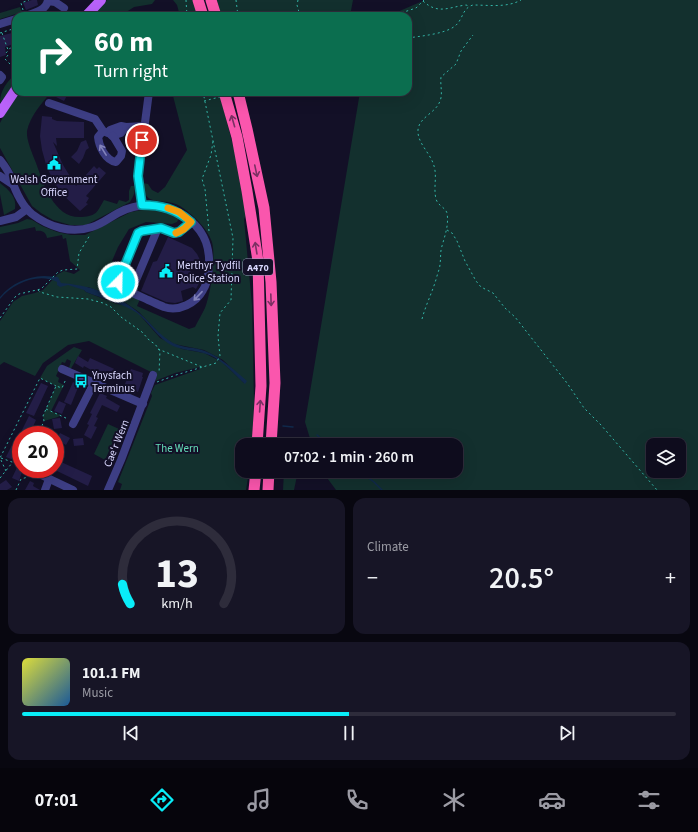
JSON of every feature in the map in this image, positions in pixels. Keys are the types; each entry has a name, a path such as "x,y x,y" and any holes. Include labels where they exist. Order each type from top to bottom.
{"highway":[{"path":"198,0 202,12"},
{"path":"211,0 215,12"},
{"name":"A470","path":"225,96 237,137 258,261 261,386 257,438"},
{"name":"A470","path":"239,96 248,129 264,208 271,282 275,383 271,438"},
{"path":"254,490 255,478"},
{"path":"268,490 269,478"}],"main road":[{"path":"90,12 101,0"},
{"path":"0,113 12,95"}],"street":[{"path":"31,12 44,8 48,0 59,4 64,8"},
{"path":"0,24 12,20"},
{"path":"0,75 2,77 0,80"},
{"path":"142,205 138,176 148,96"},
{"path":"49,104 95,118 108,133 121,133 126,128 144,126"},
{"path":"0,160 11,177 12,184 27,209 32,214 49,224 60,228 81,230 92,227 119,213 142,205 170,208 179,212 191,222 197,227 210,251 207,280 203,290 195,300 184,306 165,308 119,287 118,282 138,233 158,228 174,233 179,232 191,222"},
{"path":"0,176 12,184"},
{"path":"0,221 16,217 27,209"},
{"path":"131,292 158,228"},
{"path":"66,370 143,404"},
{"name":"Cae'r Wern","path":"108,490 143,404 157,376"},
{"path":"74,423 94,383"},
{"path":"46,478 73,490"},
{"path":"44,490 49,479"}],"path":[{"path":"20,0 23,12"},
{"path":"21,3 29,0"},
{"path":"186,0 187,12"},
{"path":"236,0 238,12"},
{"path":"298,0 297,5 299,12"},
{"path":"404,12 416,8 423,0 429,7 437,10 466,5 499,6 521,0"},
{"path":"412,37 454,27 460,21 465,9 469,6"},
{"path":"0,33 12,29"},
{"path":"2,33 8,50 6,53 8,55 5,59 10,64"},
{"path":"422,319 437,276 441,247 447,230 447,212 436,199 436,175 433,163 419,137 418,129 420,123 440,103 441,77 456,64 462,51 473,35"},
{"path":"8,50 12,46"},
{"path":"38,290 57,297 88,299 111,307 142,332 160,351 157,376 154,383 216,363 220,356 218,336 220,313 231,300 233,238 203,96"},
{"path":"204,101 223,96"},
{"path":"209,234 205,189 202,179 212,156 213,138"},
{"path":"0,318 15,297 25,292 38,290 46,285 58,272 67,269 76,270 79,253 92,232 92,227"},
{"path":"447,230 452,233 457,240 471,272 481,287 493,293 505,308 515,317 567,383 584,408 601,425 657,490"},
{"path":"158,349 202,367"},
{"path":"0,458 40,378 62,388 66,370"},
{"path":"42,426 44,421 43,416 56,386"},
{"path":"46,409 74,423"},
{"path":"0,458 12,462 0,478"},
{"path":"0,458 6,471"},
{"path":"16,490 21,479 28,478"}],"green space":[{"path":"107,0 155,0 152,4 134,7 126,12 95,12"},
{"path":"173,0 193,0 197,12 179,12 177,5"},
{"path":"217,0 353,0 351,12 220,12"},
{"path":"425,0 698,0 698,490 336,490 327,478 463,478 463,438 310,438 305,422 359,96 412,96 412,12 397,12"},
{"path":"20,7 22,12 12,12 12,15 0,19 0,13"},
{"path":"12,78 12,88 0,103 1,94"},
{"path":"16,96 48,96 34,115 29,125 27,135 43,181 57,207 72,216 91,216 96,213 104,200 117,204 119,200 126,202 129,200 129,191 131,186 134,186 133,196 130,202 86,225 70,225 53,220 32,206 0,148 0,123"},
{"name":"The Wern","path":"173,96 220,96 235,153 246,215 244,219 252,305 254,402 252,438 235,438 235,478 248,478 246,490 120,490 122,484 118,482 155,385 200,369 200,367 175,373 155,381 157,374 89,341 68,345 43,363 35,376 4,362 0,365 0,321 13,302 22,296 43,290 58,274 64,271 74,274 80,270 70,261 66,238 63,239 62,235 47,238 46,234 43,232 36,231 35,227 0,234 0,227 18,223 27,219 57,232 71,235 85,235 131,212 142,210 152,210 174,215 179,218 177,222 172,224 146,222 129,229 118,247 112,261 116,264 115,269 120,271 115,283 140,299 137,306 189,329 195,327 205,308 209,293 213,266 212,242 207,231 199,221 180,206 169,202 150,199 145,194 143,183 148,184 152,190 158,193 165,187 187,150","holes":["88,287 120,299 139,312 162,336 174,344 204,350 223,360 246,382 244,383 222,362 204,353 182,349 160,338 138,313 125,305 117,304 84,290"]},
{"path":"0,183 12,194 15,201 15,209 4,215 0,194"},
{"path":"74,347 82,350 70,370 69,368 71,361 67,359 65,363 62,362 56,376 59,378 58,382 64,385 51,411 60,415 44,421 43,416 56,386 40,378 47,366"},
{"path":"108,424 119,429 105,460 94,454"},
{"path":"284,478 297,478 294,490 283,490"}],"water":[{"path":"44,276 58,277 61,283 92,288 112,296 139,313 168,340 177,345 201,350 217,357 228,364 247,381 245,384 226,366 209,355 176,347 167,343 142,317 132,310 84,290 68,285 60,287 57,285 57,282 42,278 19,284 5,293 0,299 0,297 14,284 25,279"}],"building":[{"path":"37,0 38,5 26,10 23,3"},
{"path":"12,33 12,44 5,47 6,55 0,57 0,36"},
{"path":"54,96 67,96 64,101"},
{"name":"Welsh Government Office","path":"42,116 52,117 52,119 57,121 84,122 84,138 56,138 57,146 53,142 63,165 76,186 94,166 97,169 99,167 106,173 86,196 89,198 86,203 88,204 80,211 61,193 47,168 40,136"},
{"path":"86,140 89,148 86,150 79,164 71,157 77,151 81,142"},
{"name":"Merthyr Tydfil Police Station","path":"168,237 192,248 200,260 187,269 201,279 196,289 193,287 181,291 183,301 175,303 166,302 141,291 153,262 157,261"},
{"path":"78,356 88,362 90,358 121,372 117,380 95,370 95,372 84,366 83,368 75,363"},
{"path":"131,369 143,373 138,392 136,391 135,394 127,390 129,385 125,384"},
{"path":"73,382 79,385 71,405 64,402"},
{"path":"41,383 48,386 34,416 26,413"},
{"path":"100,393 107,396 106,398 120,406 117,412 102,405 96,417 98,418 94,426 97,427 91,439 84,435 92,414 90,413"},
{"path":"59,401 66,404 62,414 54,411"},
{"path":"29,416 36,420 33,426 24,426"},
{"path":"60,418 62,426 53,426 52,419"},
{"path":"64,435 70,438 66,445 64,444"},
{"path":"83,438 84,445 74,446 73,439"},
{"path":"12,445 12,459 6,457"},
{"path":"64,463 92,476 88,486 64,474"},
{"path":"12,478 20,478 19,481"},
{"path":"6,480 12,487 7,490 0,490 0,484"},
{"path":"30,481 34,483 33,486 40,490 25,490"}],"waterway":[{"path":"283,426 293,427"},
{"path":"317,435 320,438"},
{"path":"369,478 382,490"}],"slow traffic":[{"path":"168,208 179,212 191,222 184,229 176,233"}],"place":[{"name":"Welsh Government Office","path":"54,163"},
{"name":"Merthyr Tydfil Police Station","path":"166,271"},
{"name":"Ynysfach Terminus","path":"81,381"}],"route":[{"path":"118,282 138,233 161,228 174,233 179,232 191,222 179,212 170,208 142,205 138,183 142,140"}]}
